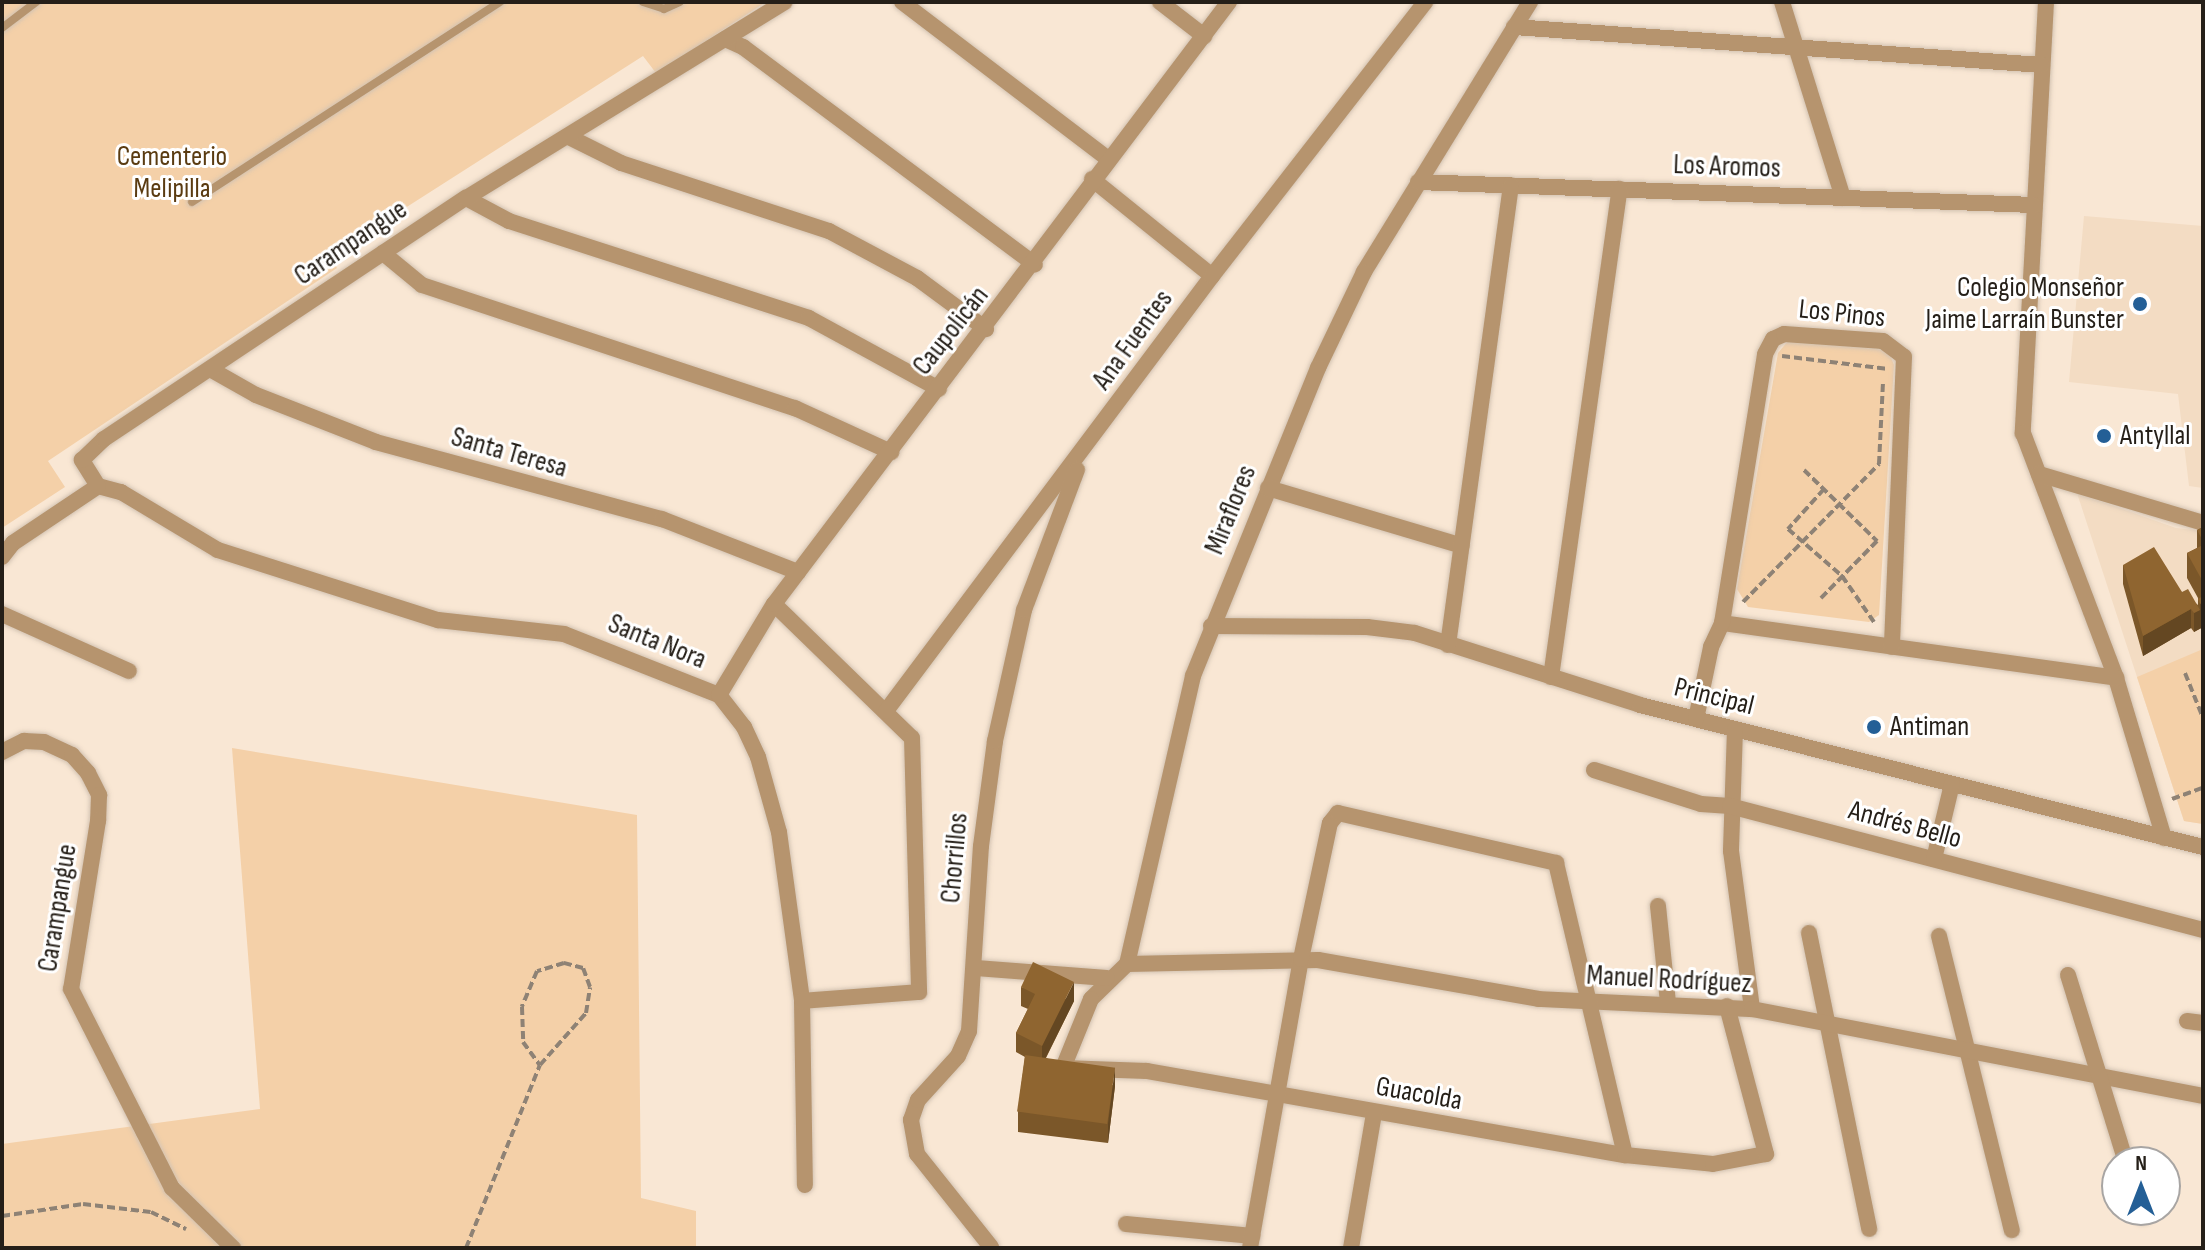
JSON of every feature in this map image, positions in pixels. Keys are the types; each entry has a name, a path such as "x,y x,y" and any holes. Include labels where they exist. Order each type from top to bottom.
{"street":[{"name":"Carampangue","path":"98,486 82,460 104,439 466,198 785,2"},
{"path":"902,2 1108,159"},
{"path":"1160,2 1204,36"},
{"name":"Caupolicán","path":"719,695 774,604 1035,265 1092,179 1229,2"},
{"name":"Ana Fuentes","path":"886,711 1212,276 1425,2"},
{"name":"Miraflores","path":"1127,964 1175,743 1211,626 1268,488 1340,319 1418,182 1530,2"},
{"path":"1782,2 1843,198"},
{"path":"2046,2 2021,419 2026,447 2116,678 2164,838"},
{"path":"1514,27 2042,65"},
{"path":"725,39 743,47 1035,265"},
{"path":"569,137 621,163 829,231 917,278 986,329"},
{"path":"1092,179 1212,276"},
{"name":"Los Aromos","path":"1418,182 2034,205"},
{"path":"1448,645 1511,185"},
{"path":"1551,677 1620,189"},
{"path":"466,198 509,221 809,318 939,389"},
{"path":"383,253 422,285 795,408 891,452"},
{"name":"Los Pinos","path":"1765,354 1773,339 1784,334 1883,341 1900,350 1907,372"},
{"path":"1696,719 1711,647 1722,623 1765,354"},
{"name":"Santa Teresa","path":"210,369 256,395 376,442 662,519 798,572"},
{"path":"1892,647 1907,372"},
{"name":"Chorrillos","path":"991,1247 922,1160 910,1129 918,1100 964,1046 976,968 982,833 1004,693 1035,575 1089,443"},
{"path":"2039,474 2203,523"},
{"path":"2,557 13,543 98,486"},
{"name":"Santa Nora","path":"98,486 121,492 218,550 438,620 564,634 719,695 744,727 770,794 802,1001 805,1185"},
{"path":"1268,488 1462,546"},
{"path":"774,604 912,738 919,992 802,1001"},
{"path":"2,614 129,671"},
{"path":"1722,623 2116,678"},
{"name":"Principal","path":"1211,626 1392,628 1696,719 2203,847"},
{"path":"1735,729 1730,806 1734,884 1752,1009"},
{"name":"Carampangue","path":"2,752 24,741 44,742 72,755 99,795 71,989 172,1188 233,1248"},
{"name":"Andrés Bello","path":"1594,770 1701,804 1730,806 2203,930"},
{"path":"1934,859 1952,784"},
{"path":"1126,1224 1251,1242 1301,959 1330,823 1338,813 1556,863 1625,1155"},
{"path":"1658,906 1668,1002"},
{"path":"1809,933 1869,1229"},
{"path":"1939,936 2012,1230"},
{"name":"Manuel Rodríguez","path":"1127,964 1301,959 1524,997 1668,1002 1752,1009 2203,1096"},
{"path":"976,968 1107,978 1127,964"},
{"path":"2068,975 2121,1146"},
{"name":"Guacolda","path":"1107,978 1091,999 1063,1068 1147,1071 1374,1113 1692,1165 1766,1154 1727,1006"},
{"path":"1351,1248 1374,1113"}],"lane":[{"path":"2,28 36,2"},
{"path":"192,202 500,2"},
{"path":"643,2 648,8 664,9 680,2"}],"path":[{"path":"1765,354 1907,372"},
{"path":"1722,623 1879,464 1883,368"},
{"path":"1804,470 1877,541 1821,598"},
{"path":"1824,489 1788,529 1842,576 1892,647"},
{"path":"2185,673 2203,718"},
{"path":"2155,806 2203,788"},
{"path":"466,1248 540,1065 586,1013 590,987 583,968 564,963 537,971 522,1007 523,1042 540,1065"},
{"path":"2,1216 83,1204 151,1212 200,1236"}],"shaded area":[{"name":"Colegio Monseñor Jaime Larraín Bunster","path":"2084,216 2203,226 2203,488 2189,486 2178,394 2069,382"},
{"path":"2077,493 2176,528 2203,531 2203,824 2184,821"}],"green space":[{"name":"Cementerio Melipilla","path":"2,2 766,2 656,73 643,56 330,256 337,268 48,461 65,487 2,528"},
{"path":"1788,341 1888,350 1894,365 1879,615 1869,622 1748,607 1737,589 1778,353"},
{"path":"2203,649 2203,824 2184,821 2137,677"},
{"path":"232,748 637,815 641,1198 696,1211 696,1248 2,1248 2,1144 260,1109"}],"building":[{"path":"2203,527 2203,541 2197,530"},
{"path":"2203,545 2203,582 2187,553"},
{"path":"2154,547 2182,592 2188,589 2200,610 2194,613 2191,609 2143,636 2123,565"},
{"path":"1033,962 1074,982 1042,1046 1016,1033 1035,994 1021,987"},
{"path":"1025,1055 1115,1068 1107,1124 1017,1111"}],"place":[{"name":"Colegio Monseñor Jaime Larraín Bunster","path":"2140,304"},
{"name":"Antyllal","path":"2104,436"},
{"name":"Antiman","path":"1874,727"}]}
